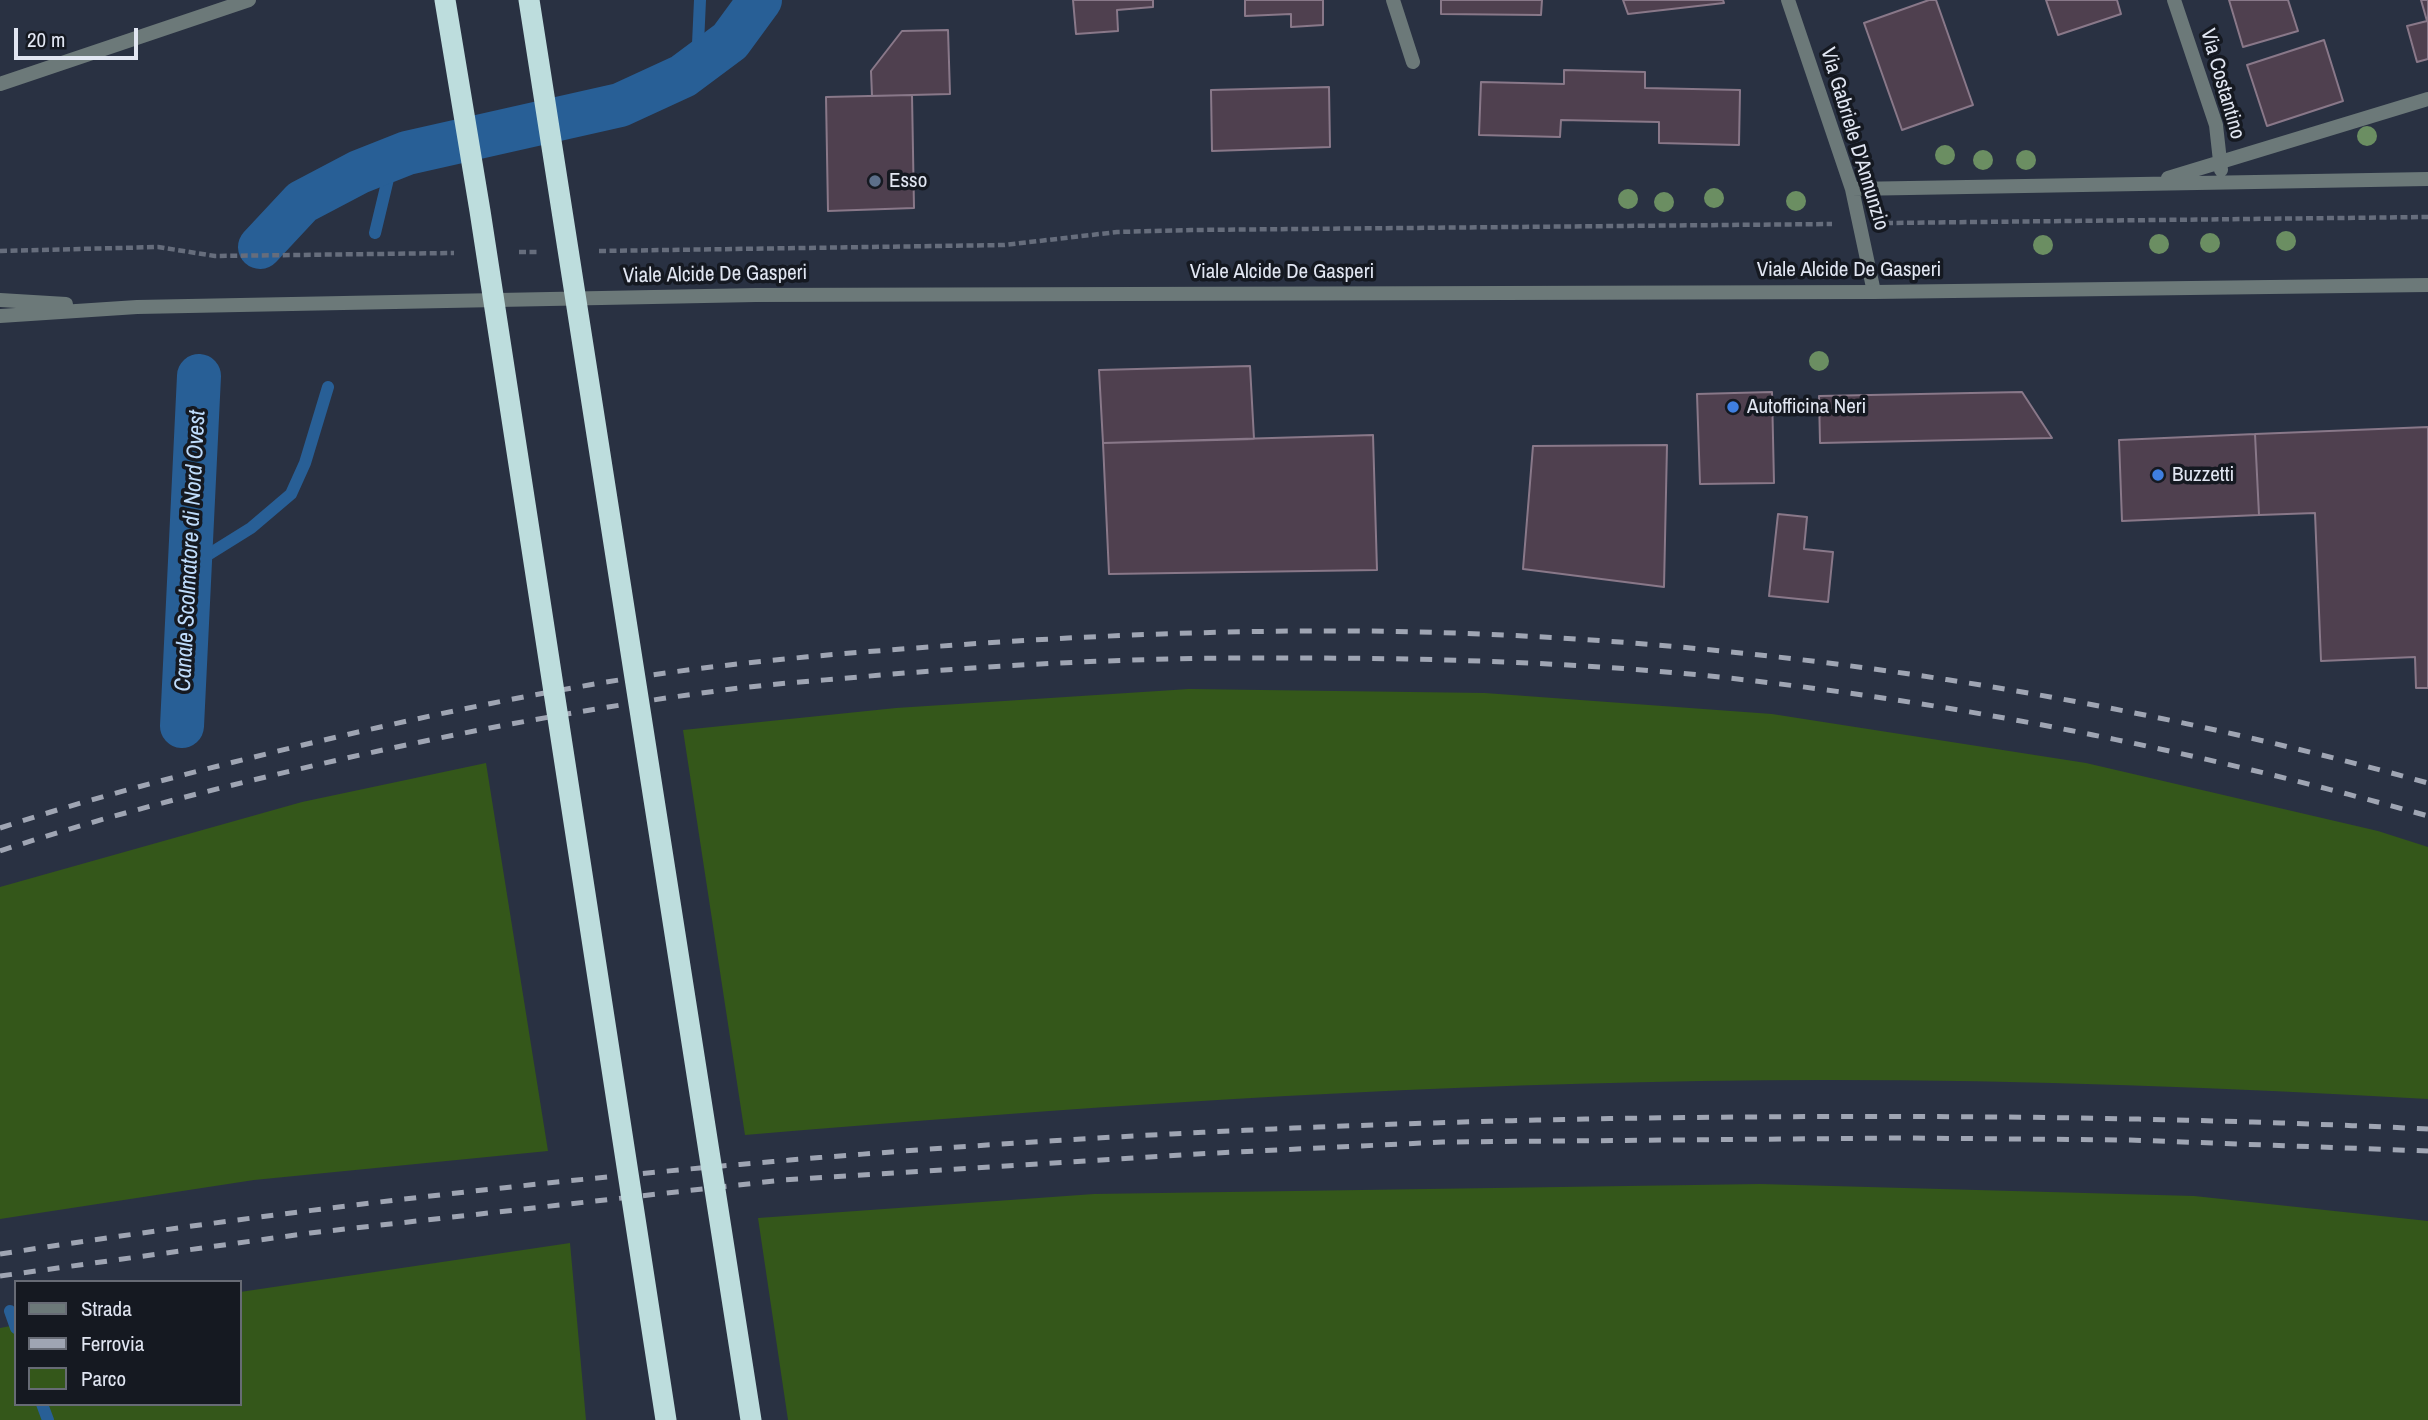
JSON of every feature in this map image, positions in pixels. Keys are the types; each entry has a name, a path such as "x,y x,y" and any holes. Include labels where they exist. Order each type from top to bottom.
{"highway":[{"path":"445,0 666,1420"},
{"path":"529,0 751,1420"}],"street":[{"path":"0,84 249,0"},
{"path":"1393,0 1413,62"},
{"name":"Via Gabriele D'Annunzio","path":"1788,0 1852,189 1874,292"},
{"name":"Via Costantino","path":"2174,0 2216,125 2221,161 2220,181"},
{"path":"2153,183 2428,100"},
{"path":"1852,189 2428,179"},
{"name":"Viale Alcide De Gasperi","path":"0,316 137,307 770,295 1874,292 2428,285"},
{"name":"Viale Alcide De Gasperi","path":"0,300 137,307"}],"path":[{"path":"589,251 1004,245 1117,232 1191,230 2428,217"},
{"path":"0,251 158,247 215,256 465,253"},
{"path":"506,252 548,251"}],"green space":[{"path":"1189,689 1485,693 1772,714 2086,763 2378,831 2428,847 2428,1099 2064,1083 1700,1081 1341,1093 983,1116 745,1135 683,730 896,708"},
{"path":"486,763 548,1151 254,1180 0,1219 0,887 302,802"},
{"path":"1760,1184 2194,1196 2428,1221 2428,1420 788,1420 758,1218 1094,1194"},
{"path":"570,1243 586,1420 0,1420 0,1328 14,1325 14,1406 242,1406 242,1292"}],"building":[{"path":"1073,0 1153,0 1153,7 1117,10 1118,31 1076,34"},
{"path":"1245,0 1323,0 1323,25 1291,27 1291,14 1245,16"},
{"path":"1441,0 1542,0 1541,15 1441,14"},
{"path":"1623,0 1723,0 1724,3 1628,14"},
{"path":"1929,0 1936,0 1973,105 1902,130 1864,23"},
{"path":"2046,0 2117,0 2121,14 2058,35"},
{"path":"2229,0 2288,0 2298,31 2243,47"},
{"path":"2421,0 2428,0 2428,59 2417,62 2407,26 2427,21"},
{"path":"948,30 950,94 872,96 871,71 902,31"},
{"path":"2324,40 2343,101 2267,126 2247,65"},
{"path":"1564,70 1645,72 1645,88 1740,90 1739,145 1659,143 1659,122 1561,120 1560,137 1479,135 1481,82 1564,84"},
{"path":"1329,87 1330,147 1212,151 1211,90"},
{"path":"912,95 914,208 828,211 826,97"},
{"path":"1250,366 1254,439 1103,443 1099,370"},
{"path":"1772,392 1774,483 1700,484 1697,394"},
{"path":"2022,392 2052,438 1820,443 1819,396"},
{"path":"2428,427 2428,688 2416,688 2415,657 2321,661 2315,513 2259,515 2255,434"},
{"path":"2255,434 2259,515 2122,521 2119,440"},
{"path":"1373,435 1377,570 1109,574 1103,443"},
{"path":"1667,445 1664,587 1523,569 1533,446"},
{"path":"1778,514 1807,517 1804,549 1833,552 1828,602 1769,596"}],"waterway":[{"path":"697,66 700,0"},
{"name":"Canale Scolmatore di Nord Ovest","path":"260,247 302,202 359,172 407,153 620,105 683,76 730,41 760,0"},
{"path":"375,233 393,158"},
{"name":"Canale Scolmatore di Nord Ovest","path":"182,726 199,376"},
{"path":"190,566 251,528 291,494 305,463 328,387"},
{"path":"10,1311 14,1322"},
{"path":"43,1406 48,1420"}],"railway":[{"path":"0,828 156,782 334,738 419,718 636,677 922,647 1266,631 1499,635 1633,643 1901,673 2035,694 2168,720 2299,749 2428,783"},
{"path":"0,851 136,810 386,749 554,716 667,698 741,688 913,672 1076,662 1238,658 1496,662 1598,667 1792,685 2067,730 2248,769 2428,816"},
{"path":"0,1254 217,1223 651,1173 1087,1139 1524,1120 1743,1117 2086,1118 2428,1129"},
{"path":"0,1276 310,1233 783,1180 1215,1153 1443,1142 1903,1138 2130,1140 2428,1151"}],"place":[{"name":"Esso","path":"875,181"},
{"name":"Autofficina Neri","path":"1733,407"},
{"name":"Buzzetti","path":"2158,475"}]}
